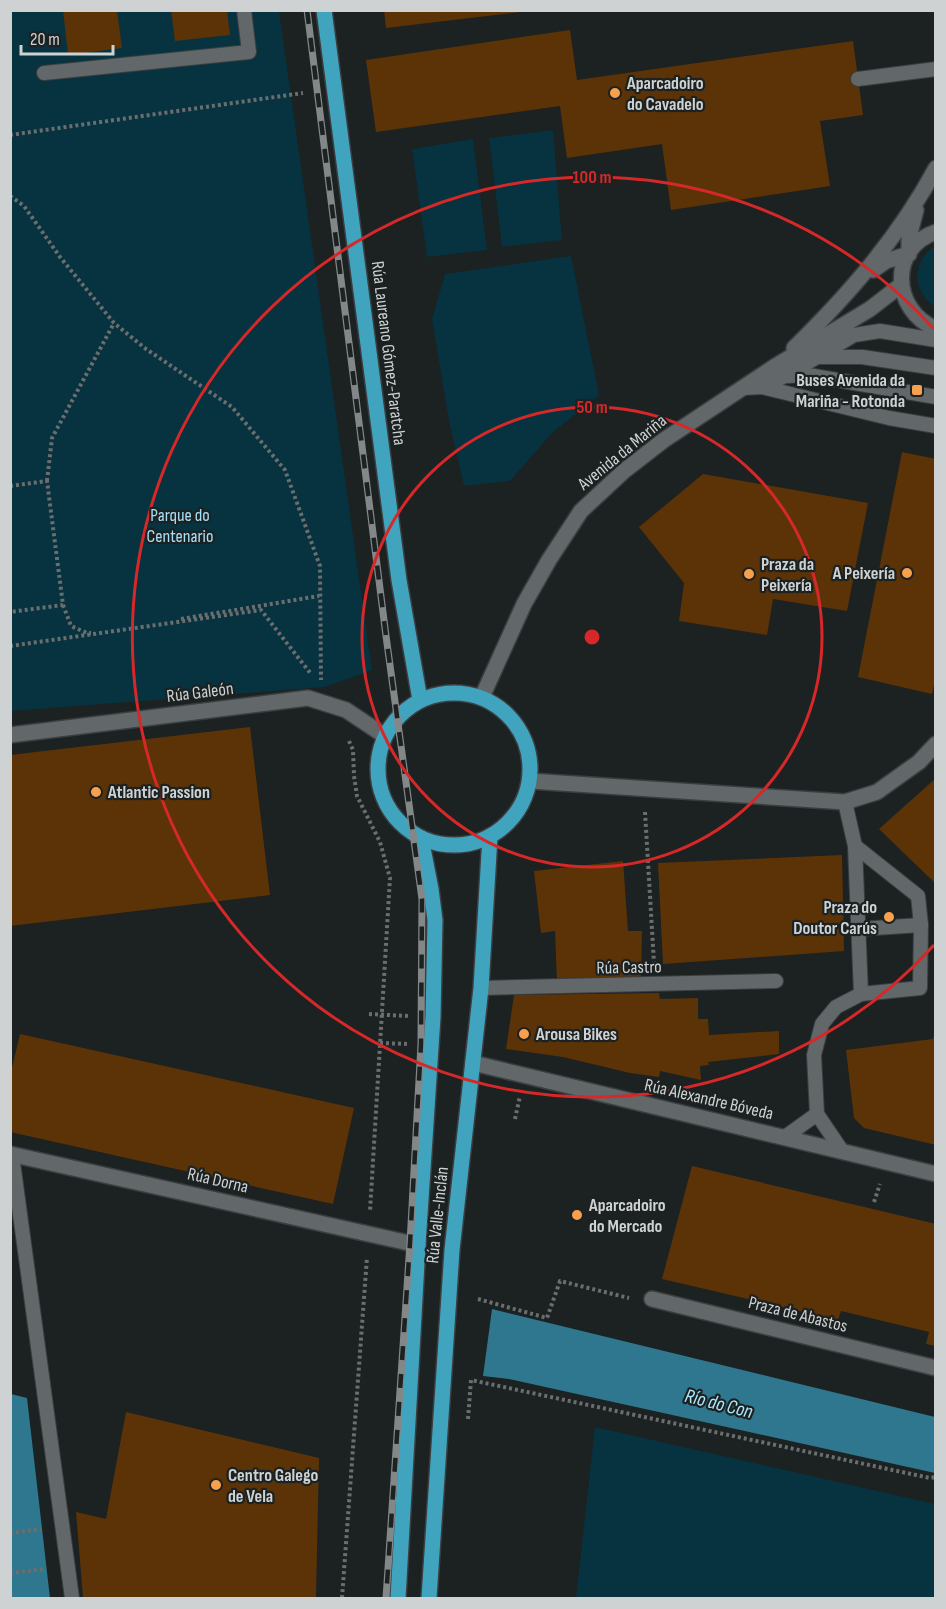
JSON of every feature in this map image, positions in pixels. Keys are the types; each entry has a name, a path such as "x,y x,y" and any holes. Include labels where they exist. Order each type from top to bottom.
{"main road":[{"name":"Rúa Laureano Gómez-Paratcha","path":"324,10 399,580 420,700"},
{"path":"444,692 469,693 482,697 504,711 521,730 528,746 531,764 530,781 525,798 517,814 505,826 473,843 456,845 421,838 400,824 383,798 377,766 385,736 397,717 420,700 444,692"},
{"name":"Rúa Valle-Inclán","path":"429,1599 439,1416 452,1250 481,987 490,836"},
{"name":"Rúa Valle-Inclán","path":"398,1599 432,1045 435,920 421,838"}],"street":[{"name":"Avenida da Mariña","path":"779,372 862,277 919,199 936,168"},
{"name":"Avenida da Mariña","path":"862,277 886,261 909,254 909,237 919,199"},
{"path":"936,232 918,243 909,254 902,269 901,285 904,300 912,314 924,325 936,329"},
{"name":"Avenida da Mariña","path":"482,697 524,604 581,511 624,471 664,440 744,388 779,372 901,285"},
{"name":"Rúa Galeón","path":"10,735 308,698 346,710 385,736"},
{"path":"530,781 845,802 877,792 919,762 936,744"},
{"name":"Rúa Alexandre Bóveda","path":"474,1063 936,1174"},
{"name":"Rúa Dorna","path":"11,1154 418,1245"},
{"name":"Praza de Abastos","path":"652,1299 936,1368"}],"lane":[{"path":"44,73 249,52 244,10"},
{"path":"858,80 936,69"},
{"path":"762,387 779,372 818,357 854,336 880,331 936,340"},
{"path":"818,357 862,357 936,368"},
{"path":"779,372 936,397"},
{"path":"744,388 762,387 889,418 936,426"},
{"path":"845,802 855,846 861,994"},
{"path":"842,1151 817,1114 814,1055 822,1024 836,1007 861,994 920,988 921,925 918,896 855,846"},
{"path":"859,929 921,925"},
{"name":"Rúa Castro","path":"481,987 776,981"},
{"path":"785,1137 817,1114"},
{"path":"11,1154 72,1599"}],"path":[{"path":"10,135 303,93"},
{"path":"10,196 24,206 60,257 114,323 146,349 232,407 285,470 320,566 321,687 261,610 10,646"},
{"path":"114,323 52,438 47,481 63,604 71,626 87,633 319,596"},
{"path":"10,486 47,481"},
{"path":"10,612 63,604"},
{"path":"344,732 353,750 357,796 380,842 390,878 369,1220"},
{"path":"644,788 655,985"},
{"path":"369,1014 408,1016"},
{"path":"515,1119 521,1092"},
{"path":"874,1202 882,1177"},
{"path":"342,1599 367,1250"},
{"path":"478,1299 547,1318 560,1281 637,1300 652,1299"},
{"path":"468,1419 471,1380 936,1477"},
{"path":"10,1533 63,1526"},
{"path":"10,1573 68,1566"}],"green space":[{"name":"Parque do Centenario","path":"11,11 279,11 372,670 325,687 11,711"},
{"path":"553,130 562,240 502,247 489,138"},
{"path":"473,139 487,250 427,257 412,149"},
{"path":"935,246 935,307 922,293 917,276 922,260"},
{"path":"571,256 599,395 552,433 510,481 464,486 449,421 432,319 445,274"},
{"path":"595,1427 935,1504 935,1598 576,1598"}],"water":[{"name":"Río do Con","path":"492,1309 935,1417 935,1473 509,1379 483,1376"},
{"path":"11,1394 27,1398 50,1598 11,1598"}],"building":[{"path":"63,10 117,10 122,48 68,55"},
{"path":"171,10 227,10 230,35 175,41"},
{"path":"384,10 521,10 521,12 386,28"},
{"name":"Aparcadoiro do Cavadelo","path":"570,30 577,80 853,41 863,115 820,121 830,186 671,210 662,144 567,158 560,106 376,132 366,60"},
{"name":"A Peixería","path":"902,452 936,459 936,675 932,694 858,677"},
{"path":"703,474 868,503 847,611 773,599 767,635 679,621 684,583 639,527"},
{"path":"250,727 270,895 10,926 10,755"},
{"path":"936,778 936,884 879,829"},
{"path":"842,855 844,951 663,964 658,863"},
{"path":"623,861 628,931 642,931 641,978 557,982 555,931 541,933 534,871"},
{"path":"659,993 660,999 698,998 698,1019 708,1019 709,1035 779,1031 779,1054 708,1062 709,1065 700,1066 701,1080 660,1071 659,1077 630,1073 563,1057 506,1049 514,995"},
{"path":"935,1031 936,1145 864,1128 854,1118 846,1050 933,1039"},
{"path":"20,1034 354,1108 333,1204 10,1132 10,1076"},
{"path":"692,1166 936,1224 936,1346 926,1344 929,1332 841,1311 838,1320 662,1279"},
{"name":"Centro Galego de Vela","path":"126,1412 319,1458 316,1598 83,1597 76,1512 106,1519"}],"railway":[{"path":"307,10 386,636 422,899 421,1044 386,1598"}],"place":[{"name":"Aparcadoiro do Cavadelo","path":"615,93"},
{"name":"Buses Avenida da Mariña - Rotonda","path":"917,390"},
{"name":"A Peixería","path":"907,573"},
{"name":"Praza da Peixería","path":"749,574"},
{"name":"Atlantic Passion","path":"96,792"},
{"name":"Praza do Doutor Carús","path":"889,917"},
{"name":"Arousa Bikes","path":"524,1034"},
{"name":"Aparcadoiro do Mercado","path":"577,1215"},
{"name":"Centro Galego de Vela","path":"216,1485"}]}
